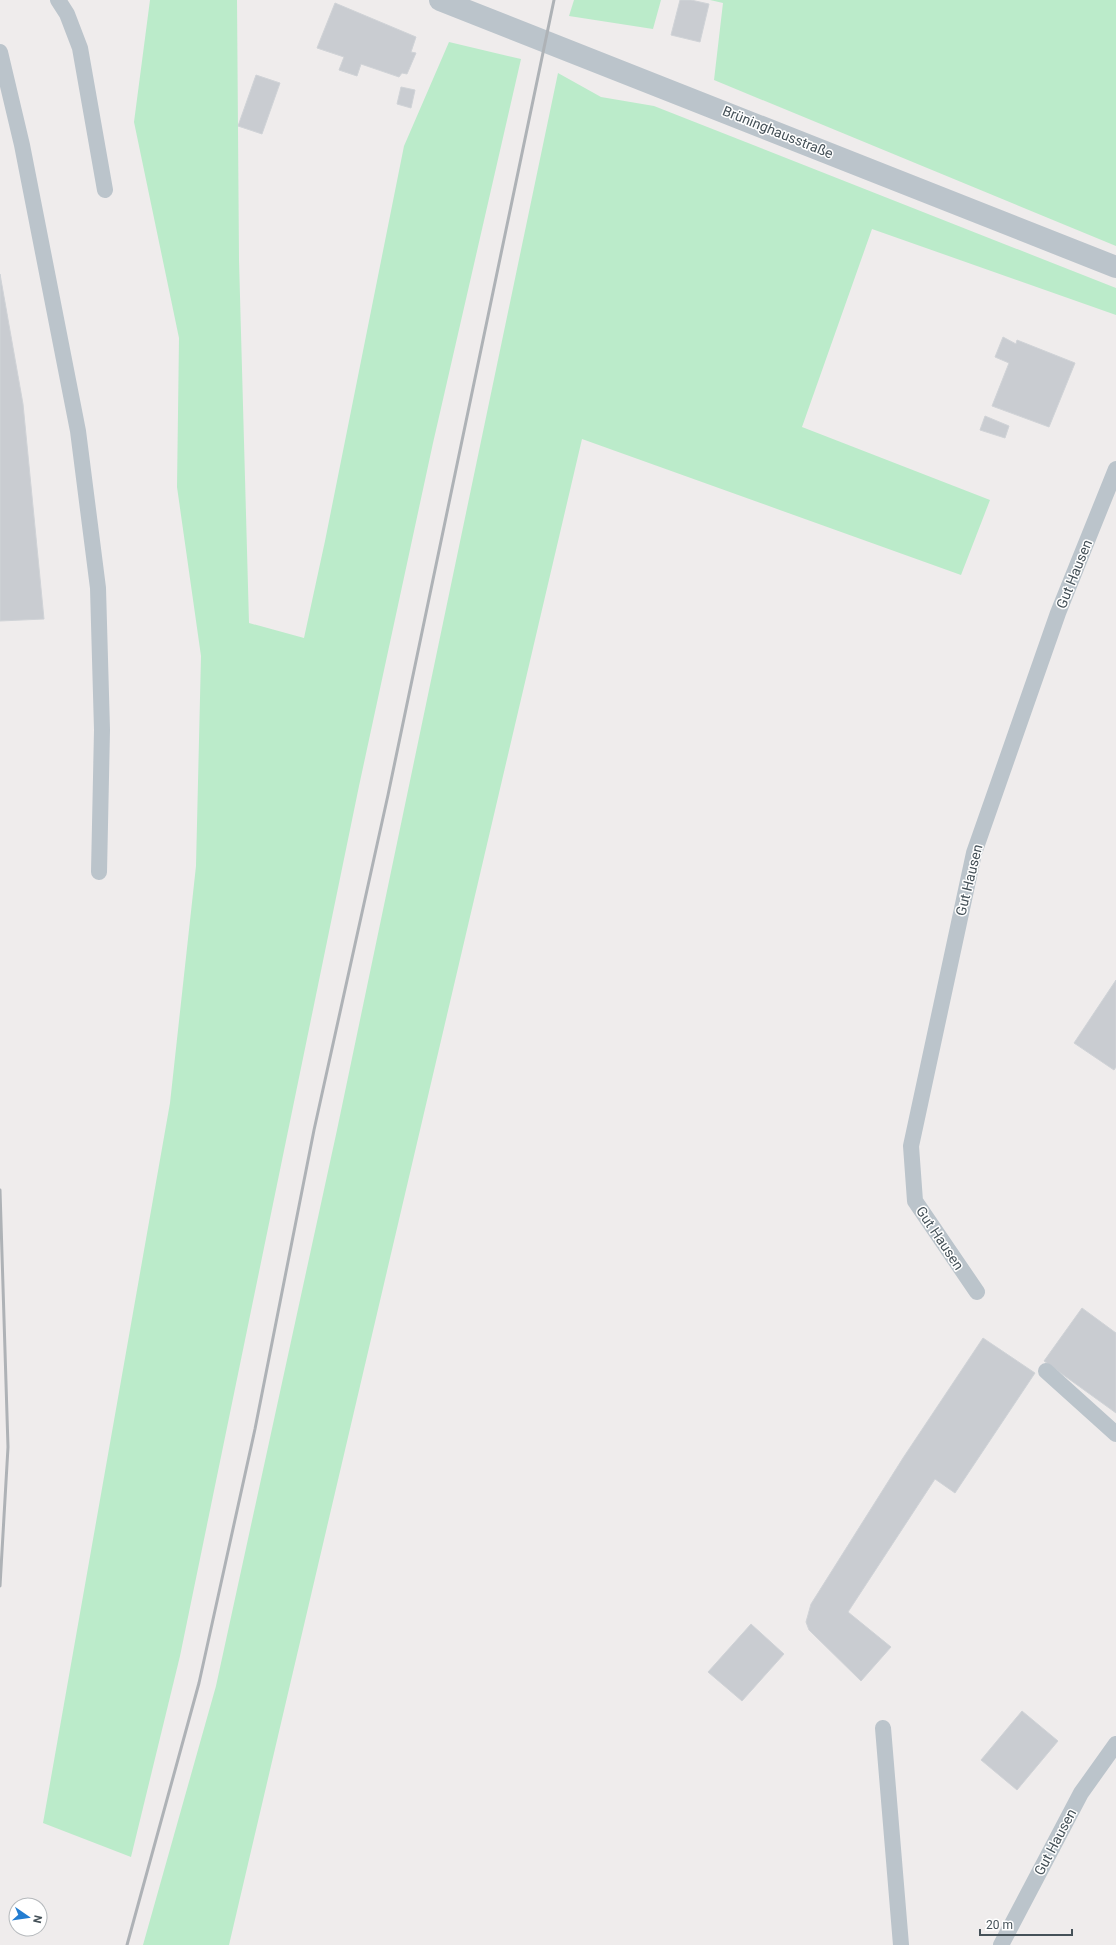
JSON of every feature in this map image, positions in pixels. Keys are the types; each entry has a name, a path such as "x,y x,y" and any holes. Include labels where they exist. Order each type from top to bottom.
{"street":[{"name":"Brüninghausstraße","path":"440,0 1116,267"}],"lane":[{"path":"58,0 67,14 80,48 104,190"},
{"path":"0,52 22,145 78,431 98,588 102,730 99,872"},
{"name":"Gut Hausen","path":"977,1292 915,1201 910,1146 974,853 1058,613 1116,469"},
{"path":"1046,1371 1116,1434"},
{"path":"883,1728 901,1945"},
{"name":"Gut Hausen","path":"1001,1945 1081,1792 1116,1744"}],"green space":[{"path":"150,0 237,0 239,260 249,623 304,638 325,541 404,146 449,42 521,59 433,443 359,786 180,1656 131,1857 43,1823 170,1103 196,866 201,656 177,487 179,338 134,122"},
{"path":"574,0 661,0 653,29 569,16"},
{"path":"710,0 1116,0 1116,246 714,80 723,3"},
{"path":"558,73 601,97 654,106 1116,288 1116,315 872,229 802,427 990,500 961,575 582,439 229,1945 143,1945 216,1686 337,1130"}],"building":[{"path":"680,0 691,0 709,4 700,42 671,35"},
{"path":"335,3 416,37 411,52 416,53 407,74 402,73 399,77 361,64 357,76 339,70 344,57 317,48"},
{"path":"256,75 280,83 262,134 238,126"},
{"path":"401,87 415,90 411,108 397,104"},
{"path":"0,274 23,404 44,619 0,621"},
{"path":"1003,337 1016,344 1017,340 1075,363 1049,427 992,406 1009,363 995,357"},
{"path":"985,416 1009,426 1005,438 980,430"},
{"path":"1116,980 1116,1067 1114,1070 1074,1043"},
{"path":"1082,1308 1116,1333 1116,1413 1044,1361"},
{"path":"983,1338 1035,1373 955,1493 935,1479 848,1612 891,1647 861,1681 809,1630 806,1622 811,1604 903,1458"},
{"path":"751,1624 784,1654 742,1701 708,1672"},
{"path":"1022,1711 1058,1741 1017,1790 981,1760"}],"railway":[{"path":"127,1945 199,1683 255,1429 314,1130 388,795 554,0"},
{"path":"0,1190 8,1447 0,1586"}]}
